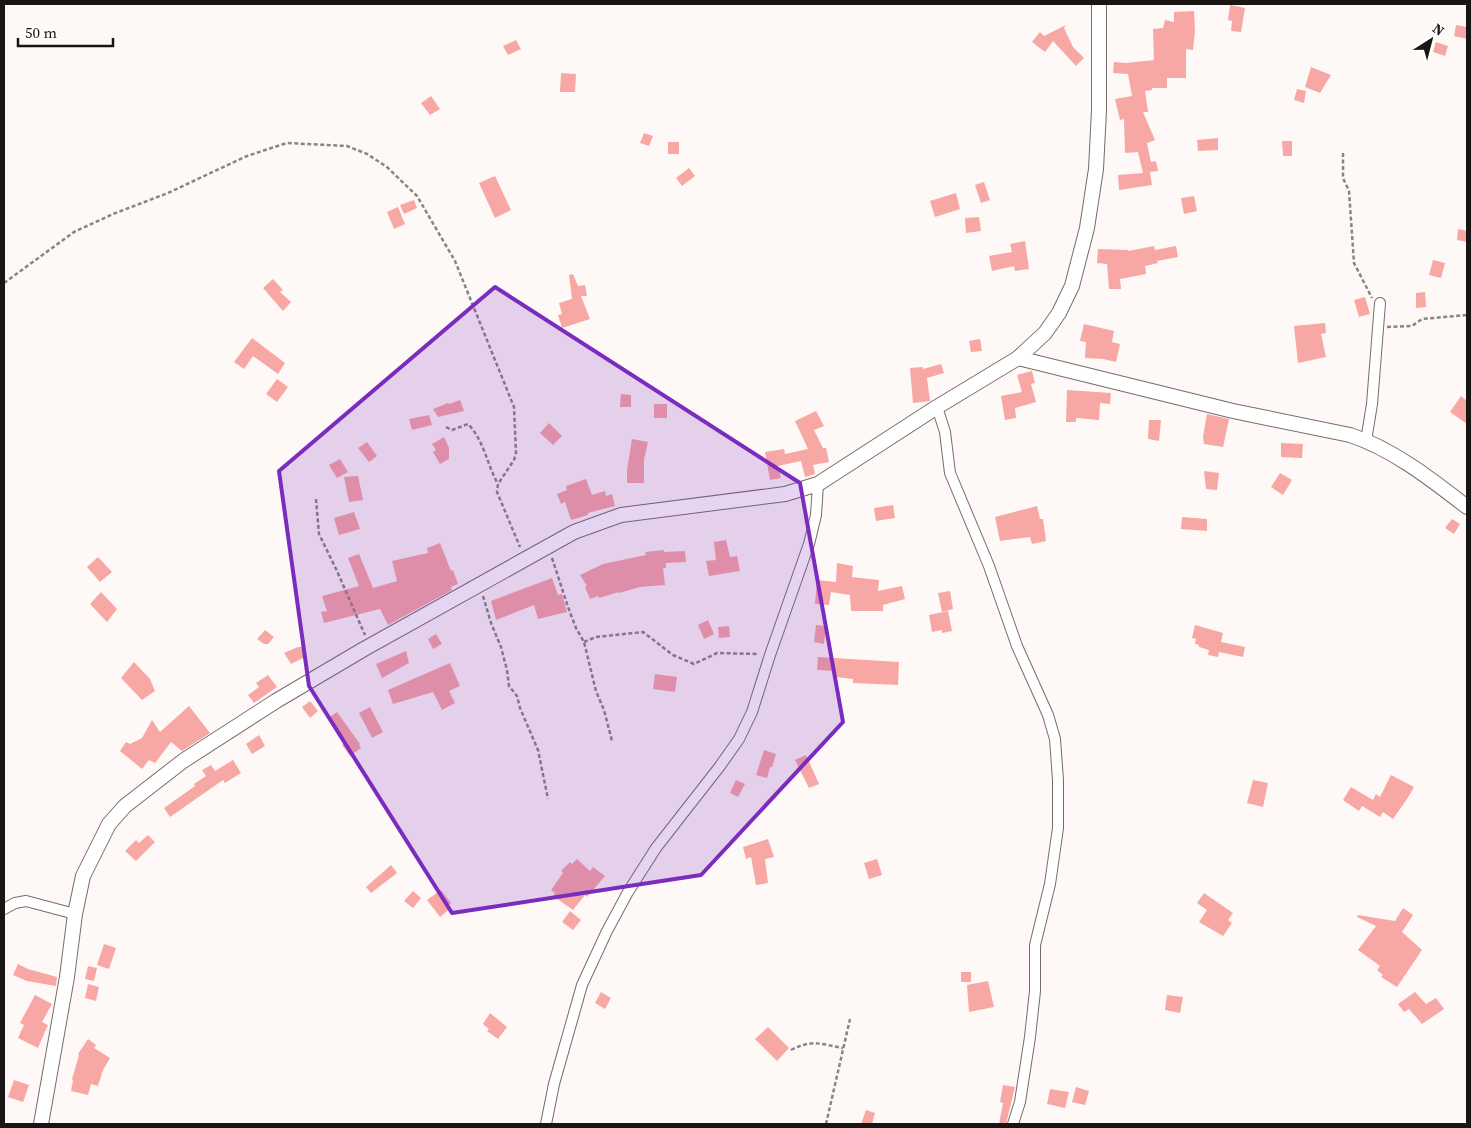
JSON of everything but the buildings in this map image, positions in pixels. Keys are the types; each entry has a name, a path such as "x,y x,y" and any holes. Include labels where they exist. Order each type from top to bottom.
{"main road":[{"path":"42,1124 67,977 75,914 83,876 110,824 125,806 183,761 276,700 364,648 574,532 621,515 785,494 818,484 937,406 1018,358 1045,333 1059,313 1072,286 1087,228 1096,169 1099,4"},
{"path":"1018,358 1233,411 1350,435 1386,451 1444,489 1467,507"}],"street":[{"path":"1366,441 1372,404 1380,306"},
{"path":"937,406 945,432 950,473 989,566 1017,646 1048,714 1055,739 1058,780 1058,828 1050,884 1035,945 1030,1038 1020,1102 1013,1124"},
{"path":"546,1124 554,1084 582,985 607,931 628,892 656,848 720,766 739,739 752,712 809,544 816,515 818,484"},
{"path":"4,909 15,903 26,901 75,914"}],"path":[{"path":"4,283 74,232 113,214 168,194 247,156 287,143 347,146 360,151 388,167 417,196 455,261 493,352 514,407 516,453 514,460 498,484 497,492 525,560"},
{"path":"1343,154 1343,178 1349,191 1354,263 1380,306"},
{"path":"1378,328 1412,326 1422,319 1467,315"},
{"path":"446,427 452,430 468,424 474,430 498,484"},
{"path":"316,499 319,534 341,578 365,636 364,648"},
{"path":"548,546 568,607 584,642 596,692 604,710 612,741"},
{"path":"480,585 491,623 501,647 509,686 517,696 520,708 538,750 548,799"},
{"path":"584,642 596,637 642,632 673,655 694,664 717,653 770,655"},
{"path":"826,1124 850,1019"},
{"path":"792,1050 804,1043 823,1042 843,1048"}],"highlighted area":[{"path":"495,287 800,483 843,722 701,875 452,913 309,686 279,471"}]}
